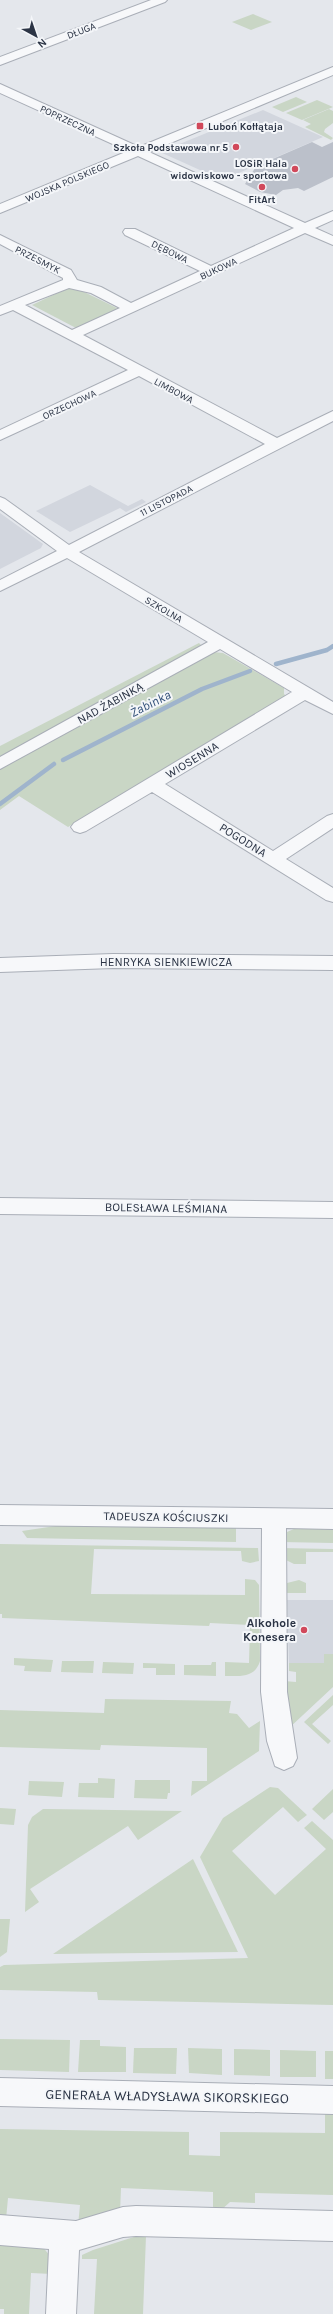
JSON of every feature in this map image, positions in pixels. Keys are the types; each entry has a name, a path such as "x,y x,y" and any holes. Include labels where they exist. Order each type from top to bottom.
{"street":[{"name":"DŁUGA","path":"0,60 161,0"},
{"name":"WOJSKA POLSKIEGO","path":"0,209 333,71"},
{"name":"POPRZECZNA","path":"0,88 333,241"},
{"name":"BUKOWA","path":"72,336 333,215"},
{"name":"DĘBOWA","path":"130,232 211,271"},
{"name":"PRZESMYK","path":"0,239 66,273 70,278 70,283"},
{"path":"0,311 60,285 70,283 82,285 131,308"},
{"path":"14,305 72,336"},
{"name":"LIMBOWA","path":"72,336 277,444"},
{"name":"ORZECHOWA","path":"0,436 138,371"},
{"name":"11 LISTOPADA","path":"0,586 333,415"},
{"name":"SZKOLNA","path":"0,502 81,561 333,708"},
{"name":"NAD ŻABINKĄ","path":"0,764 221,642"},
{"name":"WIOSENNA","path":"80,827 305,692"},
{"name":"POGODNA","path":"152,784 333,896"},
{"path":"273,859 333,820"},
{"name":"HENRYKA SIENKIEWICZA","path":"0,966 113,961 333,963"},
{"name":"BOLESŁAWA LEŚMIANA","path":"0,1206 333,1210"},
{"name":"TADEUSZA KOŚCIUSZKI","path":"0,1515 333,1519"},
{"path":"274,1518 274,1692 280,1741 284,1758"},
{"name":"GENERAŁA WŁADYSŁAWA SIKORSKIEGO","path":"0,2092 333,2100"},
{"path":"0,2230 76,2236 118,2224 136,2221 333,2226"},
{"path":"61,2314 65,2236"}],"shaded area":[{"name":"Szkoła Podstawowa nr 5","path":"263,110 323,137 267,161 263,160 260,164 222,180 160,152"},
{"path":"90,485 128,506 142,499 146,502 126,512 120,508 70,532 36,511"},
{"path":"0,513 43,544 41,548 0,569"},
{"path":"287,1600 333,1600 333,1654 324,1654 324,1663 289,1663"}],"green space":[{"path":"253,14 272,22 251,30 232,22"},
{"path":"296,97 307,102 283,112 272,107"},
{"path":"317,100 333,107 302,120 286,113"},
{"path":"329,109 333,111 333,123 325,129 324,132 333,138 331,140 305,127 311,124 303,120"},
{"path":"68,288 78,289 117,308 116,310 76,328 32,305"},
{"path":"199,643 202,646 0,758 0,746"},
{"path":"213,652 223,653 284,688 284,694 287,697 68,827 19,796 0,810 0,768"},
{"path":"62,1525 236,1528 236,1542 27,1538 22,1531"},
{"path":"296,1528 333,1529 333,1543 281,1542 287,1532"},
{"path":"0,1544 258,1548 259,1561 250,1563 242,1561 241,1551 94,1549 91,1594 245,1595 245,1579 255,1580 259,1585 260,1661 258,1667 255,1671 246,1675 225,1676 225,1662 249,1663 250,1625 210,1623 209,1626 2,1618 2,1614 0,1614"},
{"path":"280,1548 333,1549 333,1552 306,1552 306,1564 294,1564 286,1560"},
{"path":"299,1580 306,1583 306,1593 281,1593 287,1583"},
{"path":"324,1654 333,1654 333,1687 288,1729 284,1681 296,1682 296,1672 289,1671 289,1663 324,1663"},
{"path":"14,1658 53,1660 51,1672 24,1671 25,1666 14,1665"},
{"path":"62,1661 94,1661 93,1673 61,1672"},
{"path":"103,1662 134,1663 133,1674 102,1673"},
{"path":"212,1662 216,1662 216,1676 184,1675 184,1665 211,1665"},
{"path":"143,1663 175,1664 175,1675 156,1675 156,1668 143,1668"},
{"path":"333,1695 333,1705 312,1724 331,1741 328,1744 304,1722"},
{"path":"105,1699 231,1701 229,1713 237,1714 249,1728 260,1721 259,1751 191,1796 192,1781 207,1781 207,1748 101,1745 100,1750 0,1747 0,1710 104,1713"},
{"path":"98,1778 115,1779 114,1798 78,1797 79,1783 98,1783"},
{"path":"135,1780 170,1780 170,1793 168,1793 167,1799 134,1798"},
{"path":"29,1781 64,1782 62,1797 28,1795"},
{"path":"270,1787 278,1788 307,1815 298,1822 283,1807 232,1851 275,1895 326,1849 304,1828 312,1821 333,1840 333,2005 98,2000 97,1992 0,1990 0,1967 4,1965 248,1958 200,1857 223,1818"},
{"path":"333,1789 333,1812 324,1820 312,1809"},
{"path":"0,1808 16,1809 14,1825 0,1824"},
{"path":"43,1809 182,1811 138,1840 128,1826 30,1889 39,1902 25,1912 28,1825 32,1817"},
{"path":"193,1859 238,1952 53,1954"},
{"path":"0,1919 10,1919 7,1952 0,1957"},
{"path":"0,2039 70,2040 69,2072 0,2070"},
{"path":"80,2040 100,2040 100,2046 126,2047 126,2072 78,2072"},
{"path":"134,2048 177,2048 176,2074 133,2073"},
{"path":"188,2048 222,2049 222,2075 189,2073"},
{"path":"234,2049 270,2050 270,2076 234,2075"},
{"path":"280,2050 316,2051 316,2077 280,2077"},
{"path":"325,2051 333,2051 333,2079 325,2079"},
{"path":"325,2113 333,2113 333,2195 255,2193 255,2203 230,2202 219,2212 213,2211 213,2192 121,2188 120,2213 78,2226 80,2205 8,2198 6,2219 0,2218 0,2129 189,2132 189,2155 220,2156 220,2132 325,2133"},
{"path":"137,2236 146,2236 143,2314 94,2314 97,2259 82,2259 82,2255"},
{"path":"0,2241 41,2245 51,2257 52,2274 31,2273 29,2314 4,2314 4,2309 0,2309"}],"building":[{"name":"LOSiR Hala widowiskowo - sportowa","path":"312,142 322,147 333,142 333,177 304,191 298,188 283,190 276,195 260,192 245,184 260,160 268,161"}],"waterway":[{"name":"Żabinka","path":"276,664 327,650 333,646"},
{"name":"Żabinka","path":"63,760 202,689 250,671"},
{"name":"Żabinka","path":"0,804 54,764"}],"place":[{"name":"Luboń Kołłątaja","path":"200,126"},
{"name":"Szkoła Podstawowa nr 5","path":"236,147"},
{"name":"LOSiR Hala widowiskowo - sportowa","path":"295,169"},
{"name":"FitArt","path":"262,187"},
{"name":"Alkohole Konesera","path":"304,1630"}]}
